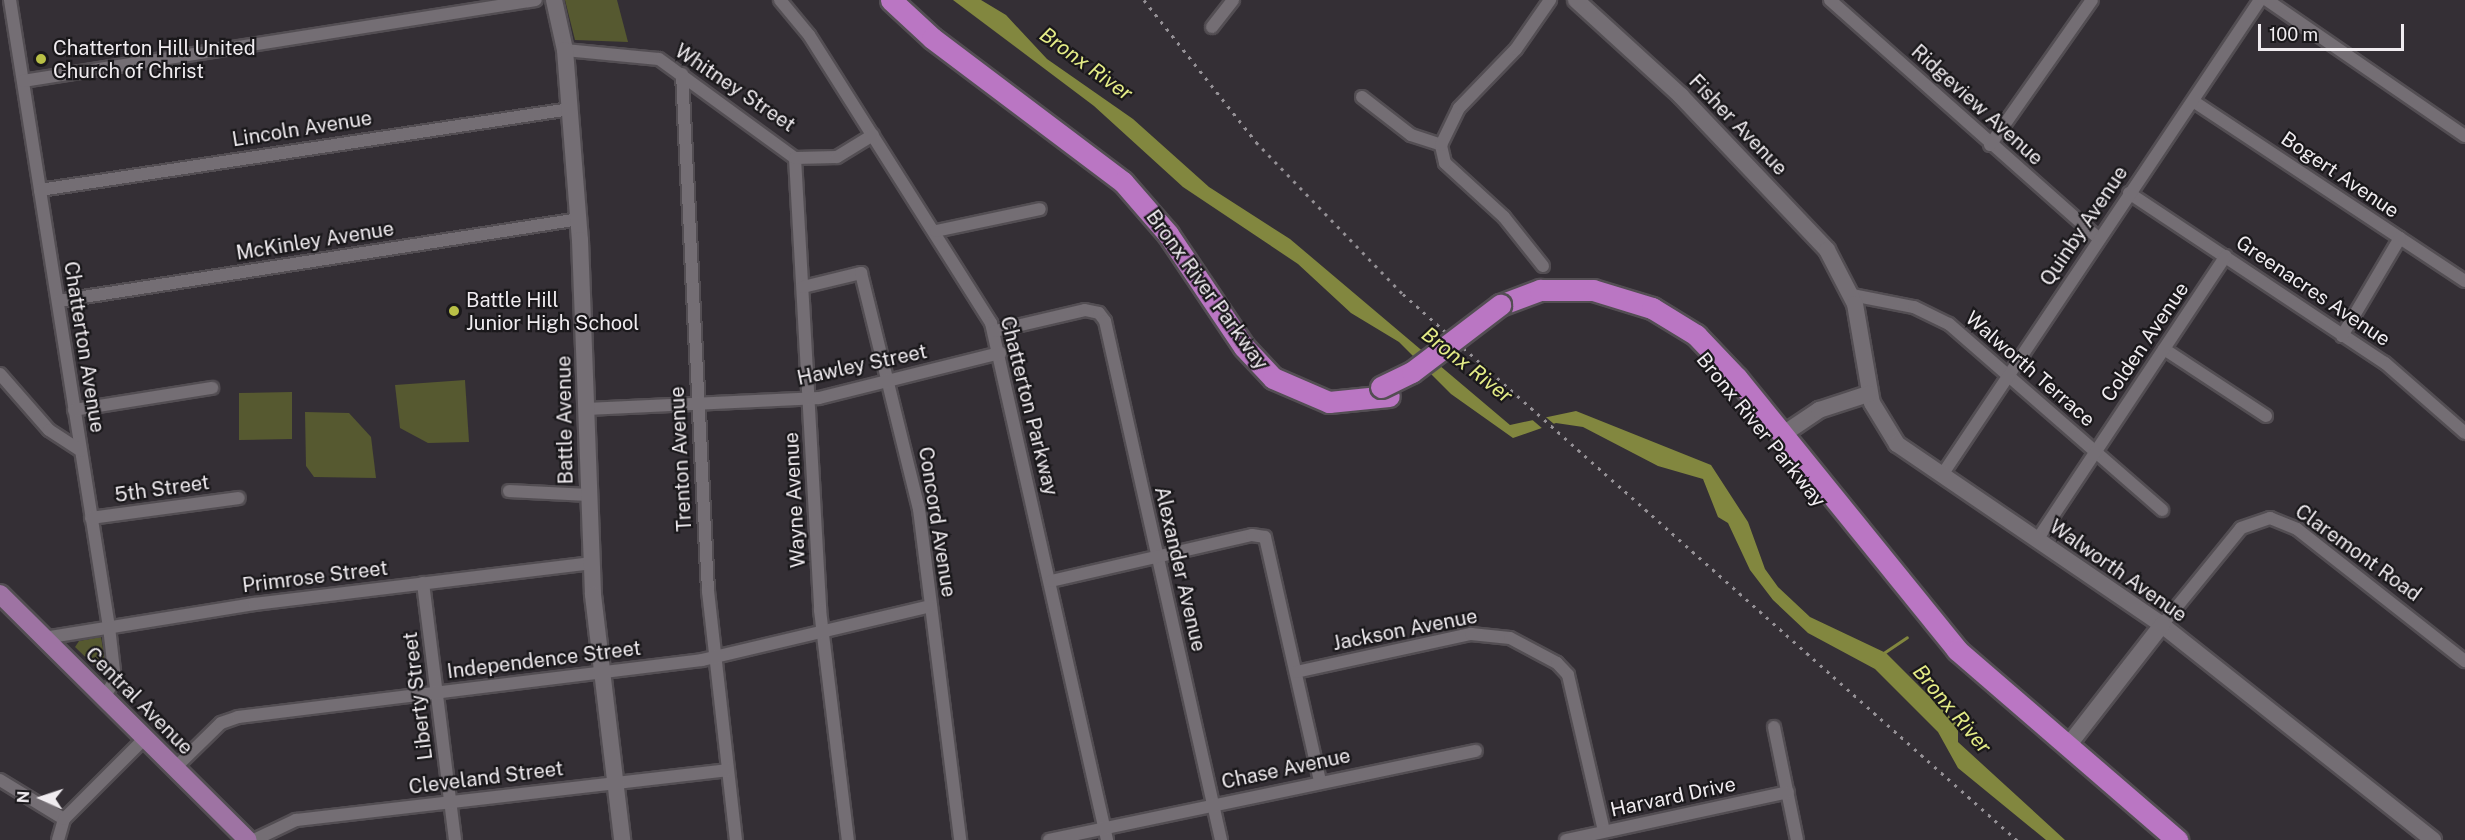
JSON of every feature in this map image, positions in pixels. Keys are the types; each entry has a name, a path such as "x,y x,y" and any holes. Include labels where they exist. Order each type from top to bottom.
{"highway":[{"name":"Bronx River Parkway","path":"891,0 932,38 1128,188 1178,246 1244,347 1273,378 1329,402 1385,392 1532,292 1567,288 1611,294 1652,308 1715,352 1933,624 1995,687 2162,840"},
{"name":"Bronx River Parkway","path":"907,0 1136,180 1181,232 1274,365 1327,390 1385,392"},
{"name":"Bronx River Parkway","path":"1503,310 1548,300 1589,301 1638,315 1688,344 1730,387 1933,640 2063,751 2177,840"}],"main road":[{"name":"Central Avenue","path":"0,594 248,840"}],"street":[{"name":"Chatterton Avenue","path":"10,0 109,627 115,680 104,698"},
{"path":"23,81 536,0"},
{"name":"Battle Avenue","path":"554,0 565,50 579,219 591,563 622,840"},
{"name":"Chatterton Parkway","path":"780,0 936,231 994,331 1106,834"},
{"path":"1212,27 1233,0"},
{"path":"1543,266 1510,223 1445,163 1441,145 1459,108 1516,49 1550,0"},
{"name":"Fisher Avenue","path":"1576,0 1681,96 1805,225 1852,295"},
{"name":"Ridgeview Avenue","path":"1830,0 1990,145 2099,238"},
{"path":"1990,145 2092,0"},
{"name":"Quinby Avenue","path":"1942,475 2260,0"},
{"path":"2267,0 2465,136"},
{"name":"Whitney Street","path":"565,50 644,55 682,74 795,158 837,157 873,135"},
{"name":"Trenton Avenue","path":"682,74 698,404 714,657 736,840"},
{"path":"1362,96 1411,135 1441,145"},
{"name":"Bogert Avenue","path":"2193,101 2465,281"},
{"name":"Lincoln Avenue","path":"40,190 570,109"},
{"name":"Wayne Avenue","path":"795,158 822,632 848,840"},
{"name":"Greenacres Avenue","path":"2129,193 2226,256 2416,386 2465,433"},
{"path":"936,231 1040,209"},
{"name":"McKinley Avenue","path":"58,301 579,219"},
{"path":"2342,336 2400,238"},
{"name":"Colden Avenue","path":"2037,540 2226,256"},
{"name":"Concord Avenue","path":"803,287 861,273 891,381 919,509 960,840"},
{"name":"Walworth Terrace","path":"1852,295 1933,314 2162,510"},
{"name":"Walworth Avenue","path":"1852,295 1868,394 1897,444 2162,625 2433,840"},
{"name":"Alexander Avenue","path":"994,331 1095,311 1107,330 1221,840"},
{"path":"2164,349 2266,416"},
{"name":"Hawley Street","path":"587,409 809,398 891,381 1000,353"},
{"path":"0,374 49,430 81,451"},
{"path":"74,410 212,388"},
{"path":"1782,435 1819,410 1868,394"},
{"path":"509,491 588,495"},
{"name":"5th Street","path":"91,518 239,498"},
{"name":"Claremont Road","path":"2063,751 2241,528 2270,519 2297,529 2465,661"},
{"path":"1051,581 1157,556 1262,535 1320,782"},
{"name":"Primrose Street","path":"44,638 423,583 591,563"},
{"name":"Liberty Street","path":"423,583 455,840"},
{"name":"Independence Street","path":"175,768 229,719 714,657 931,606"},
{"name":"Jackson Avenue","path":"1296,672 1479,633 1504,635 1552,659 1570,680 1604,831"},
{"path":"1774,727 1797,840"},
{"path":"58,840 64,819 145,738"},
{"name":"Chase Avenue","path":"1049,840 1106,834 1213,804 1476,751"},
{"name":"Cleveland Street","path":"254,840 296,820 727,770"},
{"path":"0,780 64,819"},
{"name":"Harvard Drive","path":"1566,840 1788,792"}],"shaded area":[{"path":"565,0 617,0 628,42 575,40"},
{"path":"953,0 981,0 1006,15 1047,59 1133,119 1209,187 1290,239 1510,425 1576,411 1711,465 1748,522 1765,569 1778,587 1810,617 1886,653 1958,725 1958,742 2065,840 2046,840 1958,768 1938,732 1875,669 1808,633 1773,600 1750,570 1728,523 1718,517 1703,479 1658,466 1583,427 1556,423 1513,438 1451,394 1399,342 1351,313 1298,264 1183,187 1094,106"},
{"path":"465,380 469,442 428,443 400,428 395,385"},
{"path":"292,392 292,439 239,440 239,393"},
{"path":"305,412 349,413 371,437 376,478 314,477 306,466"},
{"path":"101,637 107,672 103,674 75,647 79,641"}],"pier":[{"path":"1541,413 1554,424 1543,429 1529,417"}],"waterway":[{"path":"1882,654 1907,637"}],"railway":[{"path":"1144,0 1256,142 1403,294 2017,840"}],"place":[{"name":"Chatterton Hill United Church of Christ","path":"41,59"},
{"name":"Battle Hill Junior High School","path":"454,311"}],"water label":[{"name":"Bronx River","path":"1086,64"},
{"name":"Bronx River","path":"1467,365"},
{"name":"Bronx River","path":"1952,709"}]}
